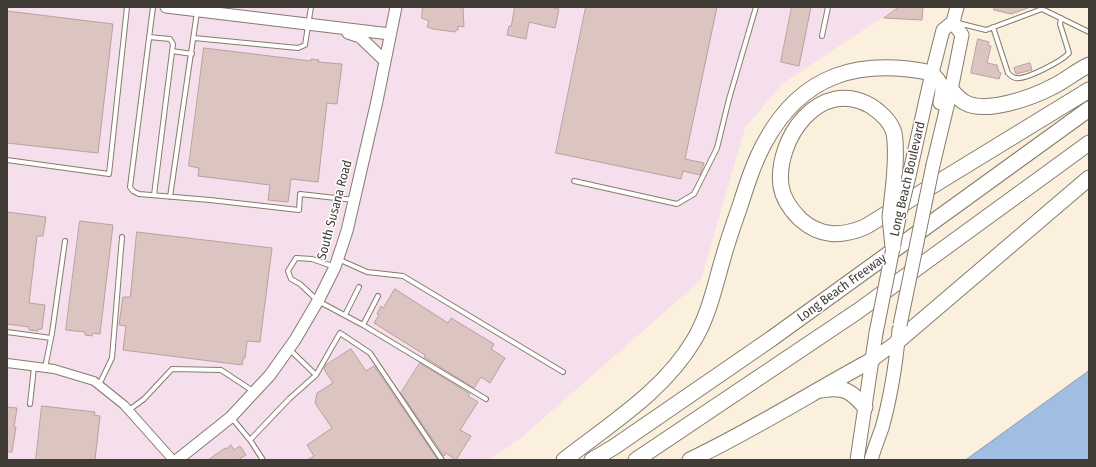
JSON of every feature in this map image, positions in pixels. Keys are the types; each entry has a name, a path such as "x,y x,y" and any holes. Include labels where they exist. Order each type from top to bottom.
{"highway":[{"path":"951,90 965,102 973,106 984,107 1001,105 1038,94 1054,87 1077,71 1089,65"},
{"path":"564,460 660,384 677,364 694,340 703,322 711,299 723,256 756,160 776,123 801,95 815,85 844,73 860,69 896,68 932,73"},
{"path":"893,247 890,217 894,182 895,150 893,132 889,123 875,108 856,99 835,99 817,106 795,130 785,150 781,175 781,186 784,197 789,206 804,222 825,233 845,234 865,227 1089,90"},
{"name":"Long Beach Freeway","path":"592,460 614,447 771,339 1089,109"},
{"name":"Long Beach Freeway","path":"636,460 858,311 1089,144"},
{"path":"898,341 1089,178"},
{"path":"690,460 730,441 815,391 872,360"},
{"path":"815,391 839,388 853,393 865,407"}],"main road":[{"name":"Long Beach Boulevard","path":"857,460 876,333 893,247 943,30 953,22 957,7"},
{"name":"Long Beach Boulevard","path":"871,460 882,428 888,401 928,166 951,90 962,35 953,22"},
{"path":"928,166 942,88 941,83 932,73"},
{"path":"872,360 898,341"}],"street":[{"path":"166,7 390,34"},
{"name":"South Susana Road","path":"182,458 231,417 255,392 289,350 318,301 336,263 347,231 377,100 396,7"},
{"path":"333,27 360,37 385,61"},
{"path":"7,363 54,369 94,382 124,405 173,460"}],"lane":[{"path":"7,160 109,174 127,7"},
{"path":"153,7 130,187 133,191 139,194 299,210 300,194 354,200"},
{"path":"194,38 298,48 305,45 311,7"},
{"path":"574,181 677,204 694,194 717,148 729,99 756,7"},
{"path":"822,36 828,7"},
{"path":"953,22 986,30 1042,8 1089,32"},
{"path":"170,197 198,11"},
{"path":"993,27 1008,73 1014,78 1021,78 1045,68 1064,58 1069,53 1060,24 1062,18"},
{"path":"150,37 170,39 173,44 154,195"},
{"path":"172,51 192,54"},
{"path":"98,385 112,358 122,237"},
{"path":"45,368 51,338 65,241"},
{"path":"486,400 363,325 318,301 300,284 291,279 288,271 296,258 336,263 368,272 403,276 563,372"},
{"path":"345,315 359,287"},
{"path":"363,325 378,296"},
{"path":"7,332 51,338"},
{"path":"250,440 289,399 316,375 340,333 370,353 442,460"},
{"path":"289,350 316,375"},
{"path":"7,363 7,370"},
{"path":"30,404 34,366"},
{"path":"128,410 144,399 172,369 221,370 255,392"},
{"path":"231,417 250,440 263,460"}],"shaded area":[{"path":"7,7 898,7 782,84 745,128 701,280 522,437 489,460 7,460"}],"water":[{"path":"1089,371 1089,460 966,460"}],"building":[{"path":"423,7 463,7 464,27 458,26 458,30 455,32 427,27 429,21 422,18"},
{"path":"515,7 551,7 559,9 555,28 529,22 526,39 507,35 509,26 511,26"},
{"path":"586,7 717,7 685,159 704,163 700,175 683,171 681,179 556,153"},
{"path":"792,7 811,7 799,66 781,62"},
{"path":"899,7 923,7 922,20 884,18"},
{"path":"995,7 1028,8 1011,14 994,10"},
{"path":"7,11 113,24 98,153 7,143"},
{"path":"978,39 989,42 988,45 991,46 987,63 997,65 999,72 1001,73 999,79 971,73"},
{"path":"204,48 311,61 311,59 319,60 318,62 342,64 337,104 327,103 318,182 291,179 288,202 268,200 270,185 198,176 199,168 189,166"},
{"path":"1030,63 1032,70 1016,74 1014,68"},
{"path":"7,212 46,217 43,236 37,236 29,303 45,305 42,329 38,329 38,331 29,330 29,327 7,324"},
{"path":"80,221 113,225 100,334 93,333 92,336 85,335 85,332 66,330"},
{"path":"137,232 272,248 260,342 247,341 245,358 243,359 242,365 123,350 126,326 119,325 123,297 130,297"},
{"path":"395,289 448,323 451,318 494,344 491,349 505,358 490,383 481,377 474,388 424,357 425,355 374,323 379,315 377,314 381,306 383,308"},
{"path":"351,349 366,371 374,366 438,460 307,460 314,456 307,445 332,428 315,403 317,393 333,383 324,369 326,365"},
{"path":"420,363 470,394 468,396 478,402 460,430 471,436 456,460 446,453 444,456 401,393"},
{"path":"42,406 95,412 94,415 100,416 95,460 36,460"},
{"path":"7,407 17,408 12,452 7,452"},
{"path":"231,445 234,450 240,446 246,455 238,460 208,460 225,448 226,449"}]}
